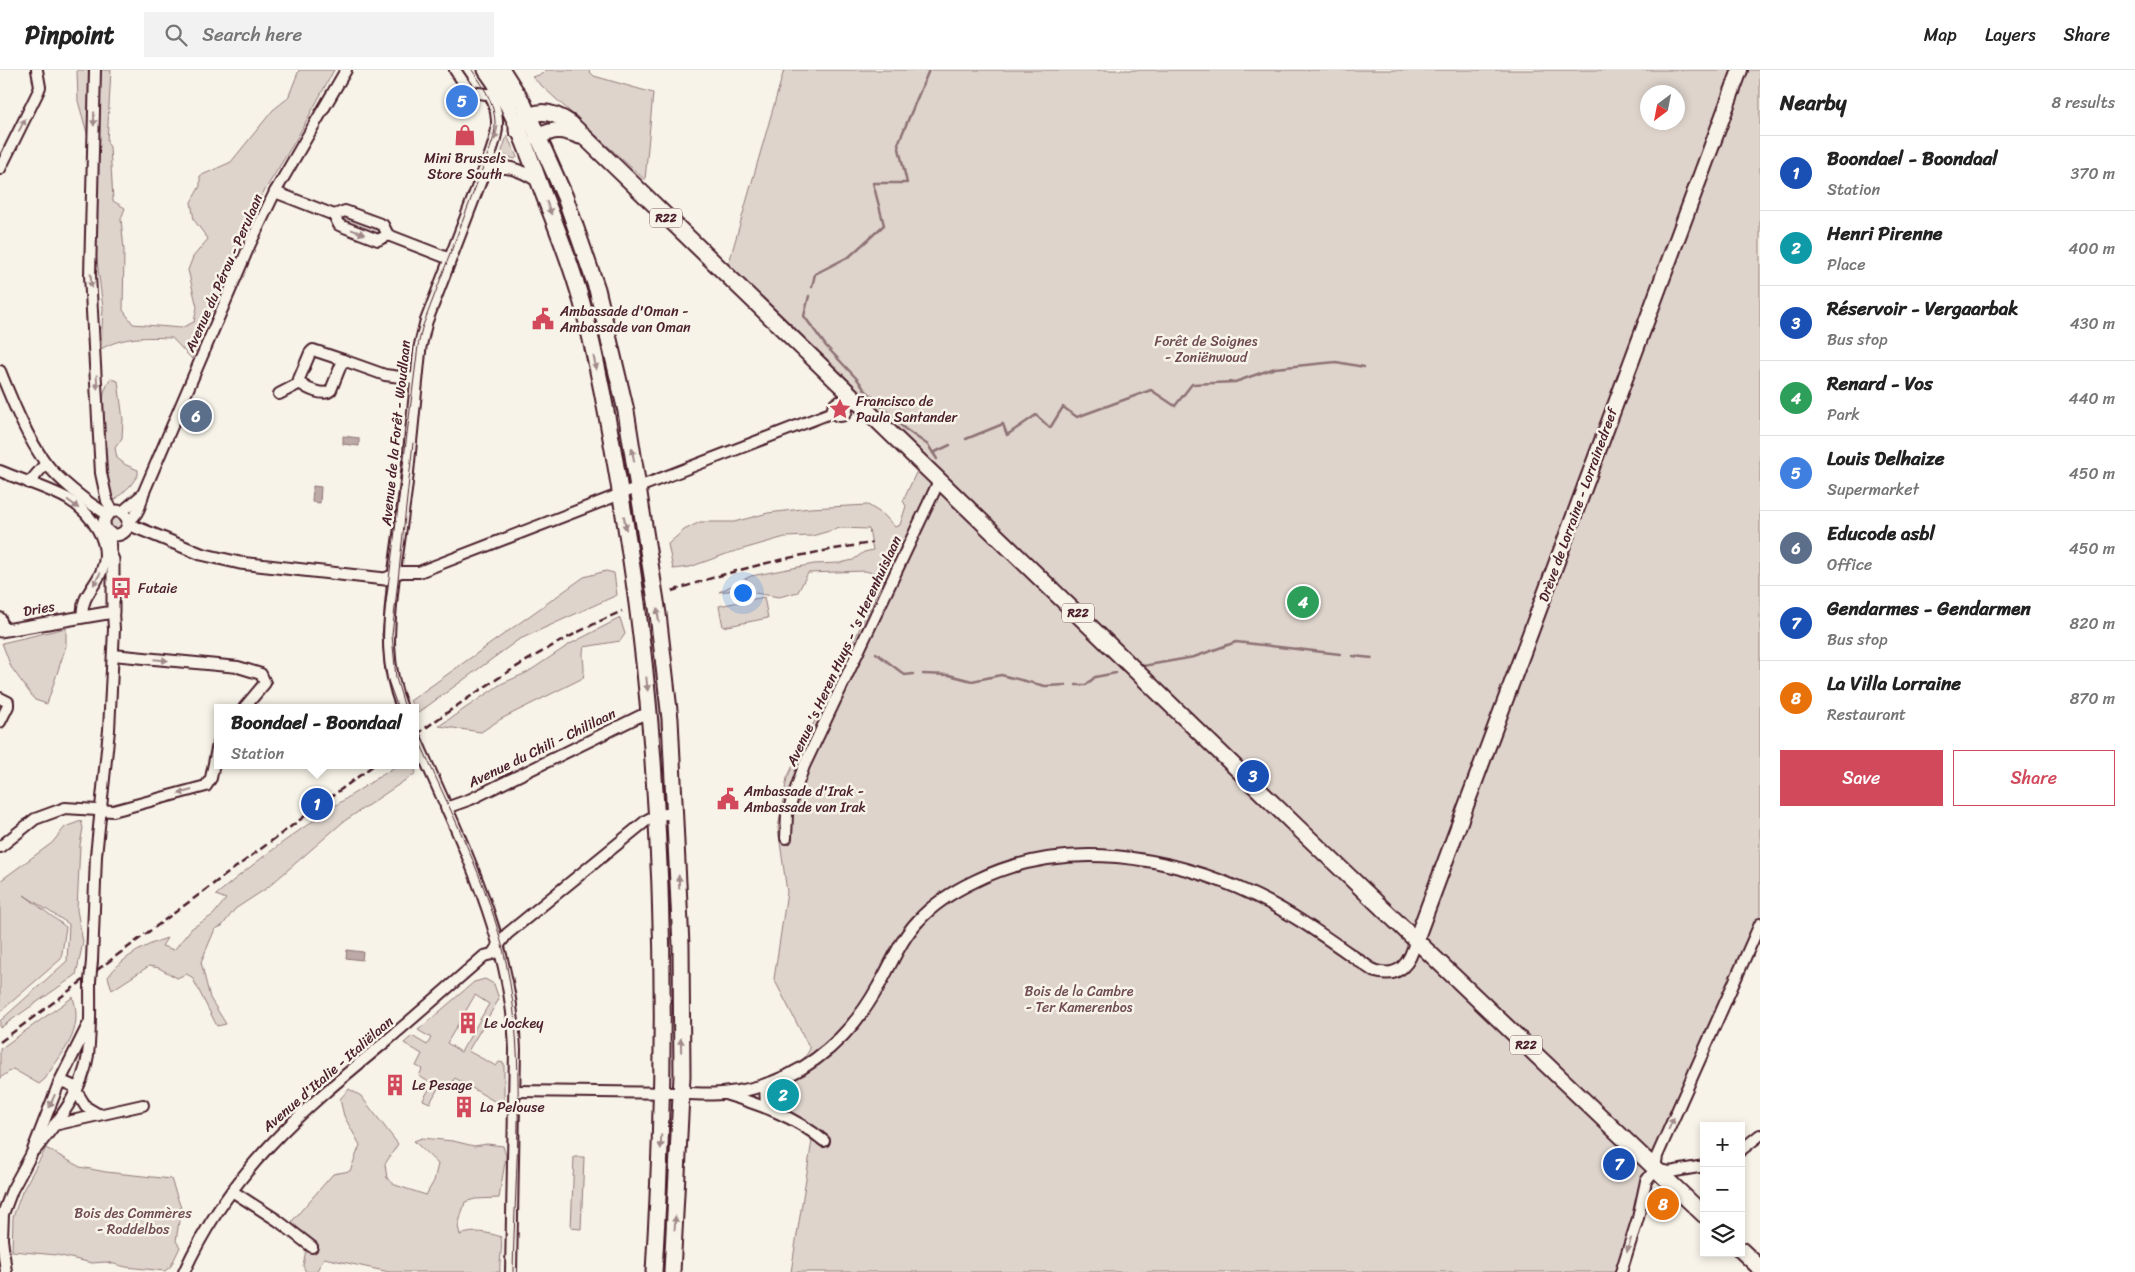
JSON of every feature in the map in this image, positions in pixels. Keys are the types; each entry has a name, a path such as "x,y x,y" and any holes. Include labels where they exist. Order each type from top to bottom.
{"main road":[{"path":"486,70 496,95 517,130 568,257 582,303 621,494 640,620 650,714 657,815 662,948 662,1093 654,1272"},
{"path":"502,70 521,100 565,197 597,289 626,411 639,487 670,719 676,813 681,945 681,1093 672,1272"},
{"name":"Drève de Lorraine - Lorrainedreef","path":"1416,940 1740,70"},
{"name":"R22","path":"528,117 541,112 559,116 570,123 582,137 1701,1212"},
{"path":"517,130 523,120 528,117"},
{"path":"517,130 537,137"},
{"name":"R22","path":"537,137 552,130 562,130 582,137"},
{"path":"1745,1254 1760,1268"}],"street":[{"path":"0,169 40,87 37,70"},
{"path":"95,70 90,275 101,473 107,501 120,516 124,532 111,537"},
{"name":"Avenue du Pérou - Perulaan","path":"120,516 134,518 250,244 275,192 346,70"},
{"path":"455,70 470,92 496,95"},
{"name":"Avenue de la Forêt - Woudlaan","path":"401,704 391,674 388,655 388,632 406,487 416,379 424,329 498,130 496,95"},
{"path":"484,171 505,166 527,174 538,181"},
{"path":"275,192 334,215 340,225 370,237 378,240 388,235"},
{"path":"334,215 345,211 383,225 388,235 450,259"},
{"path":"300,383 299,379 313,350 385,375 416,379"},
{"path":"300,383 324,394 328,393 343,360"},
{"path":"0,371 23,422 46,463 76,492 120,516 201,554 240,564 385,579 401,572 419,572 833,412"},
{"path":"278,394 300,383"},
{"path":"29,483 46,463"},
{"path":"0,471 68,500 90,518 97,529 111,537"},
{"name":"Avenue 's Heren Huys - 's Herenhuislaan","path":"786,838 787,814 804,766 940,479"},
{"path":"30,1156 55,1125 76,1091 86,1062 96,856 109,730 113,656 113,560 117,553 104,524 120,516"},
{"path":"83,615 83,602 102,571 111,537"},
{"name":"Dries","path":"2,630 83,615 113,612"},
{"path":"0,618 2,630"},
{"path":"113,656 238,667 261,674 265,683 247,704"},
{"path":"0,698 8,702 0,722"},
{"name":"Avenue du Chili - Chililaan","path":"446,808 471,799 640,716 650,714"},
{"path":"419,747 480,886 500,944 513,1016 516,1091 511,1272"},
{"path":"0,847 35,819 65,808 113,811 208,785 214,760"},
{"path":"657,815 676,813"},
{"name":"Avenue d'Italie - Italiëlaan","path":"184,1272 201,1239 232,1191 258,1156 294,1120 484,956 492,954 507,934 647,820 657,815"},
{"path":"516,1091 724,1094 766,1085 790,1076 806,1067 833,1046 859,1017 878,988 897,950 918,921 939,902 962,887 986,875 1020,863 1087,855 1134,858 1170,865 1210,877 1257,896 1286,912 1374,972 1390,973 1399,970 1408,963 1416,940"},
{"path":"1621,1272 1638,1218 1646,1182 1655,1169 1657,1156 1760,924"},
{"path":"6,1272 1,1226 12,1190 30,1156 44,1118 88,1025"},
{"path":"74,1058 80,1054 85,1058 86,1062"},
{"path":"60,1083 68,1083 73,1086 86,1107 98,1114"},
{"path":"766,1085 766,1107"},
{"path":"724,1094 786,1115 809,1128 824,1140"},
{"path":"44,1118 46,1122 55,1125 143,1105"},
{"path":"1745,1147 1760,1135"},
{"path":"1655,1169 1670,1172 1700,1167"},
{"path":"1637,1175 1644,1178 1646,1182"},
{"path":"232,1191 277,1220 312,1247"}],"green space":[{"path":"77,70 111,70 107,142 110,147 113,201 125,208 121,219 124,250 123,310 133,324 181,328 194,322 197,307 188,270 193,257 208,239 194,220 191,202 200,186 200,176 231,162 273,110 288,98 299,70 334,70 297,138 249,216 192,359 172,338 127,340 101,349 103,308 93,229 94,158 78,101"},
{"path":"546,70 588,70 594,76 653,93 645,180 532,77 542,74"},
{"name":"Forêt de Soignes - Zoniënwoud","path":"784,70 1760,70 1760,921 1654,1157 1618,1272 791,1272 812,1141 786,1109 787,1070 802,1062 810,1049 774,979 787,892 778,828 787,778 885,576 865,571 808,573 798,592 779,597 736,590 719,592 751,576 814,564 840,563 853,560 864,552 873,550 869,529 840,528 812,536 785,537 729,553 690,567 673,569 668,544 684,530 700,522 734,522 768,513 810,508 868,505 884,515 895,527 900,525 906,506 903,501 921,462 726,273"},
{"path":"507,136 517,157 515,159 501,154"},
{"path":"543,159 588,270 632,470 621,472 610,416 535,163"},
{"path":"346,215 379,228 378,234 375,235 344,223"},
{"path":"110,379 118,381 123,420 122,438 115,448 117,458 126,465 138,470 138,475 130,486 115,500 107,482 103,454 104,392"},
{"path":"639,513 662,677 670,804 662,804 628,514"},
{"path":"112,515 118,515 123,520 121,529 112,531 107,526 107,520"},
{"path":"606,571 614,573 617,595 518,640 419,712 419,704 412,704 410,701 584,577"},
{"path":"764,597 768,618 723,627 719,606"},
{"path":"620,618 625,634 620,641 584,647 583,678 501,719 481,732 439,726 501,684 528,672 570,644"},
{"path":"66,628 66,646 47,704 35,700 11,667 2,643"},
{"path":"392,769 414,769 416,773 343,822 267,888 235,909 222,926 215,929 201,962 210,998 226,1024 217,1026 192,977 186,974 177,978 159,968 149,966 112,990 108,977 120,963 142,948 167,938 162,946 174,950 192,928 213,915 226,899 216,895 260,860 351,795"},
{"path":"81,821 83,828 80,845 77,910 83,942 76,975 0,1028 0,1021 67,961 69,924 24,895 66,927 61,959 0,1012 0,881 52,843 65,827"},
{"path":"485,979 494,984 499,999 468,1051 496,1066 499,1062 504,1063 504,1100 494,1101 455,1078 449,1087 441,1083 430,1103 423,1100 432,1084 419,1076 422,1069 416,1066 422,1054 404,1043 412,1036 427,1045 431,1038 418,1030 474,982","holes":["475,995 489,1004 461,1052 447,1043"]},
{"path":"73,997 76,1010 74,1031 65,1050 45,1079 39,1084 13,1069 0,1078 0,1049"},
{"path":"349,1089 361,1096 398,1144 385,1164 387,1178 395,1185 426,1195 434,1181 438,1164 414,1141 422,1138 453,1141 474,1146 487,1144 503,1146 506,1156 499,1198 475,1199 465,1202 458,1226 460,1235 470,1232 481,1232 501,1237 500,1272 389,1272 324,1258 316,1272 306,1272 303,1266 307,1244 290,1228 293,1220 333,1174 350,1171 360,1145 344,1116 340,1099"},
{"name":"Bois des Commères - Roddelbos","path":"46,1148 80,1167 106,1172 171,1179 181,1208 176,1241 180,1247 171,1266 165,1271 126,1267 106,1262 92,1263 57,1255 12,1251 13,1217 22,1192"},
{"path":"574,1157 584,1157 581,1229 571,1228"}],"shaded area":[{"path":"343,436 359,438 359,446 343,444"},
{"path":"313,486 321,487 320,503 312,502"},
{"path":"347,950 363,952 362,960 346,958"}],"waterway":[{"path":"812,287 815,274 850,256 884,225 873,183 907,183 898,144 929,70"},
{"path":"809,296 804,316 826,346 864,389 905,429 928,445 937,459"},
{"path":"966,439 1003,424 1007,435 1036,415 1050,428 1063,407 1077,417 1151,390 1175,406 1192,384 1235,382 1275,368 1336,362 1364,367"},
{"path":"933,453 950,445"},
{"path":"1143,666 1194,657 1236,642 1340,654"},
{"path":"876,653 905,675 913,674"},
{"path":"1353,656 1372,658"},
{"path":"1076,685 1086,685 1095,677 1116,673"},
{"path":"923,674 949,675 972,681 1001,675 1045,686 1066,685"}],"tram line":[{"path":"397,704 385,672 382,635 418,346 422,328 494,135 495,125 492,106 484,88 472,70"},
{"path":"404,704 396,678 392,635 413,443"},
{"path":"419,740 478,874 499,932 506,962 516,1038 518,1077 513,1272"}],"railway":[{"path":"672,591 721,575 771,562 821,551 872,543"},
{"path":"419,733 516,667 541,652 622,611"},
{"path":"0,1042 369,769"}],"place":[{"name":"Louis Delhaize","path":"462,101"},
{"name":"Mini Brussels Store South","path":"465,135"},
{"name":"Ambassade d'Oman - Ambassade van Oman","path":"543,319"},
{"name":"Francisco de Paula Santander","path":"840,409"},
{"name":"Educode asbl","path":"196,416"},
{"name":"Futaie","path":"121,588"},
{"name":"Renard - Vos","path":"1303,602"},
{"name":"Réservoir - Vergaarbak","path":"1253,776"},
{"name":"Ambassade d'Irak - Ambassade van Irak","path":"728,799"},
{"name":"Boondael - Boondaal","path":"317,804"},
{"name":"Le Jockey","path":"468,1023"},
{"name":"Le Pesage","path":"395,1085"},
{"name":"Henri Pirenne","path":"783,1095"},
{"name":"La Pelouse","path":"464,1107"},
{"name":"Gendarmes - Gendarmen","path":"1619,1164"},
{"name":"La Villa Lorraine","path":"1663,1204"}],"park label":[{"name":"Bois de la Cambre - Ter Kamerenbos","path":"1079,1000"}]}
